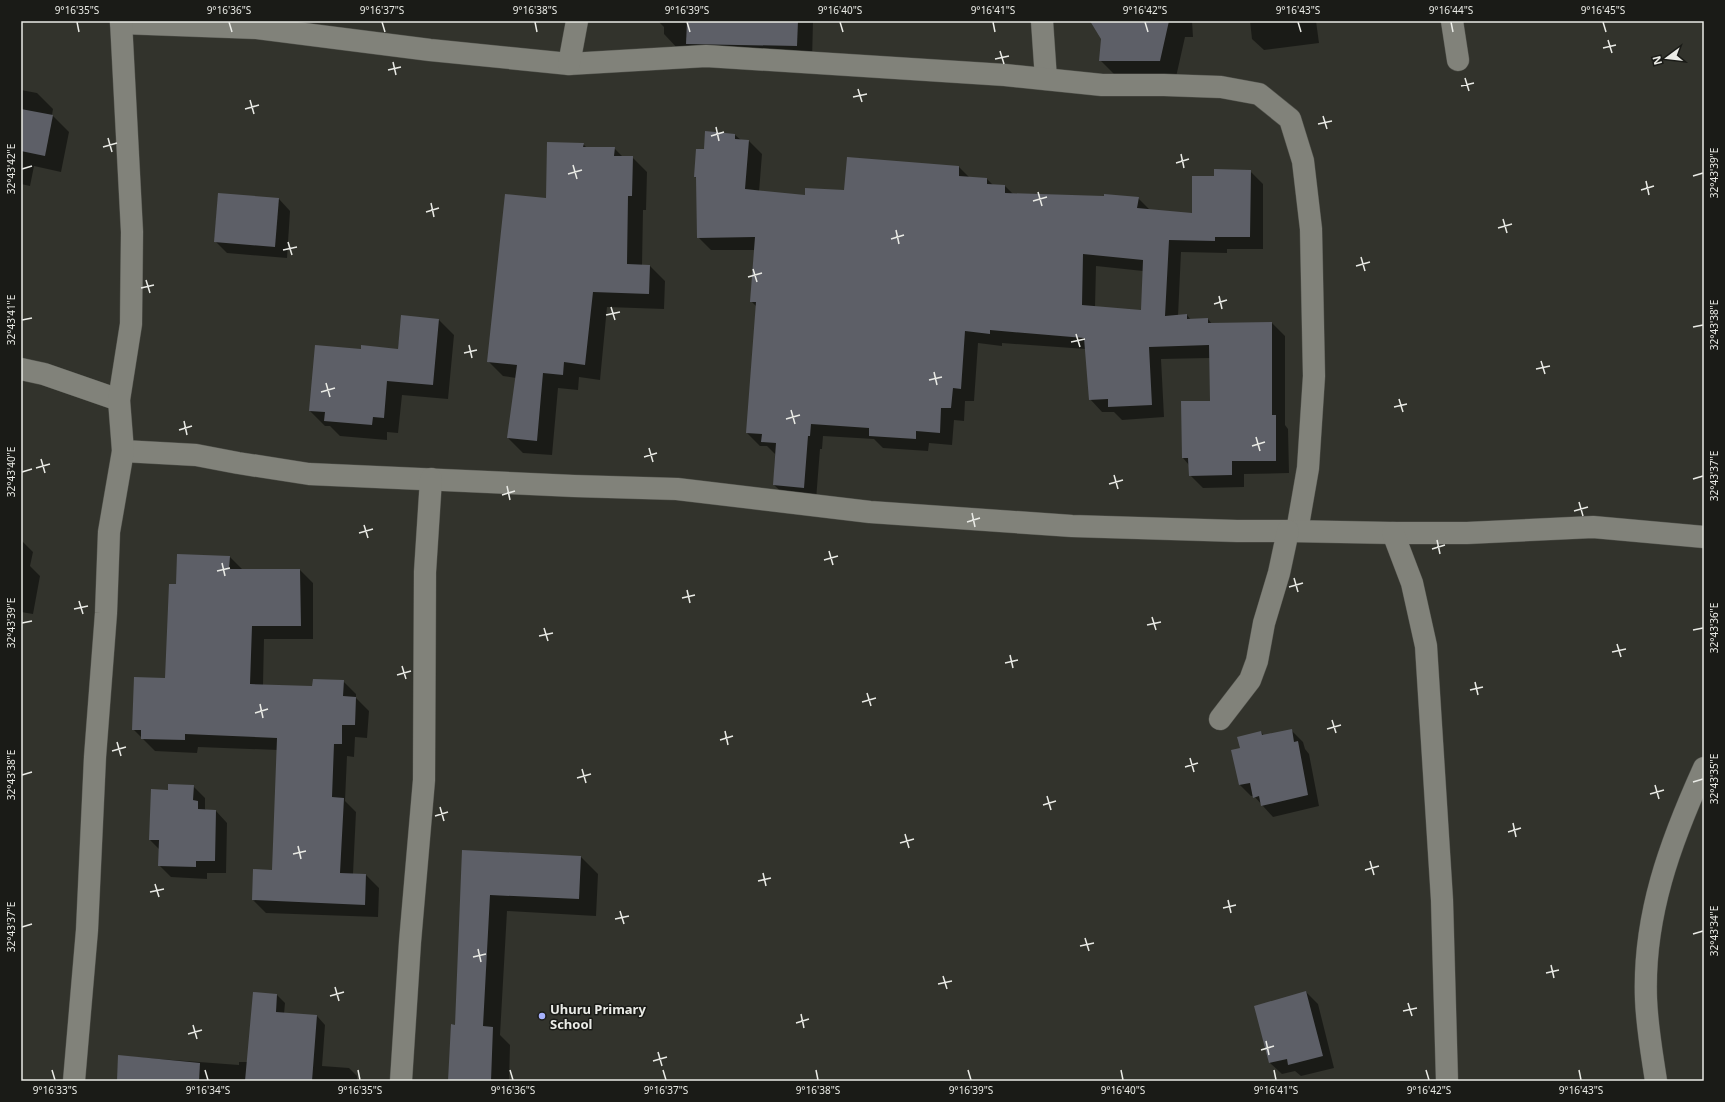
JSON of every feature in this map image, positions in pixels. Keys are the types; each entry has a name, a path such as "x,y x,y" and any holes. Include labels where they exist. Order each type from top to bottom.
{"street":[{"path":"569,64 577,21"},
{"path":"1042,21 1046,79"},
{"path":"1452,21 1458,60"},
{"path":"74,1081 87,930 95,757 106,613 109,532 123,451 119,400 131,324 132,232 121,22 257,28 430,50 569,64 706,56 989,74 1102,85 1164,85 1221,88 1259,94 1290,119 1303,161 1311,229 1314,376 1308,468 1293,531 1264,624 1257,661 1250,680 1220,719"},
{"path":"21,369 44,374 119,400"},
{"path":"123,451 196,455 309,474 677,489 870,512 1072,526 1237,532 1293,531 1393,534 1467,533 1593,527 1704,536"},
{"path":"401,1081 410,942 424,780 425,572 431,480"},
{"path":"1393,534 1412,583 1426,646 1442,900 1447,1081"},
{"path":"1656,1081 1646,999 1650,931 1656,894 1671,847 1704,768"}],"building":[{"path":"687,21 798,21 797,46 686,44"},
{"path":"1090,21 1169,21 1160,61 1099,61 1101,39"},
{"path":"21,109 53,115 45,156 21,151"},
{"path":"705,131 735,134 735,139 749,140 745,189 805,195 805,188 844,190 847,157 959,166 959,176 987,178 987,184 1005,185 1005,193 1104,196 1104,194 1139,197 1137,208 1192,213 1192,176 1214,176 1214,169 1251,170 1250,237 1215,237 1215,241 1169,240 1165,316 1187,314 1187,319 1208,318 1208,323 1272,322 1272,415 1276,415 1276,461 1232,461 1232,475 1189,476 1188,458 1182,458 1181,401 1210,401 1209,345 1149,347 1152,405 1108,407 1108,399 1089,400 1084,338 990,330 990,334 965,331 961,389 953,388 951,408 941,408 940,433 916,431 916,439 869,436 869,428 811,424 810,436 808,436 804,488 773,485 776,443 761,442 762,434 746,433 756,302 750,302 755,237 697,238 696,177 694,177 696,149 704,149","holes":["1083,254 1143,260 1141,310 1082,305"]},
{"path":"547,142 584,143 583,147 615,147 614,156 633,156 632,196 628,196 627,264 650,265 649,294 593,292 585,365 564,362 563,375 543,373 537,441 507,438 517,365 487,362 505,194 546,198"},
{"path":"218,193 279,198 275,247 214,242"},
{"path":"401,315 439,319 433,385 387,381 384,418 373,417 372,425 324,421 325,412 309,411 315,345 361,349 361,345 398,349"},
{"path":"177,554 230,556 229,569 300,569 301,626 252,626 250,684 312,686 313,679 344,680 343,696 356,697 355,725 342,725 342,744 334,744 332,797 344,798 340,873 366,874 365,905 252,900 253,869 272,870 277,738 185,734 185,740 141,739 141,730 132,730 134,677 165,678 169,584 176,584"},
{"path":"1292,729 1294,742 1298,741 1308,795 1261,806 1259,796 1253,798 1250,783 1239,785 1231,750 1240,748 1237,737 1261,731 1262,735"},
{"path":"168,784 194,785 193,800 198,801 198,809 216,810 215,861 196,861 196,867 158,866 159,840 149,840 151,789 168,790"},
{"path":"462,850 581,856 579,899 490,895 483,1026 493,1027 491,1081 448,1081 451,1024 455,1025"},
{"path":"1306,991 1323,1056 1288,1065 1287,1059 1269,1063 1254,1006"},
{"path":"253,992 277,994 276,1012 317,1015 312,1081 245,1081"},
{"path":"118,1055 200,1063 199,1081 117,1081"}],"place":[{"name":"Uhuru Primary School","path":"542,1016"}]}
